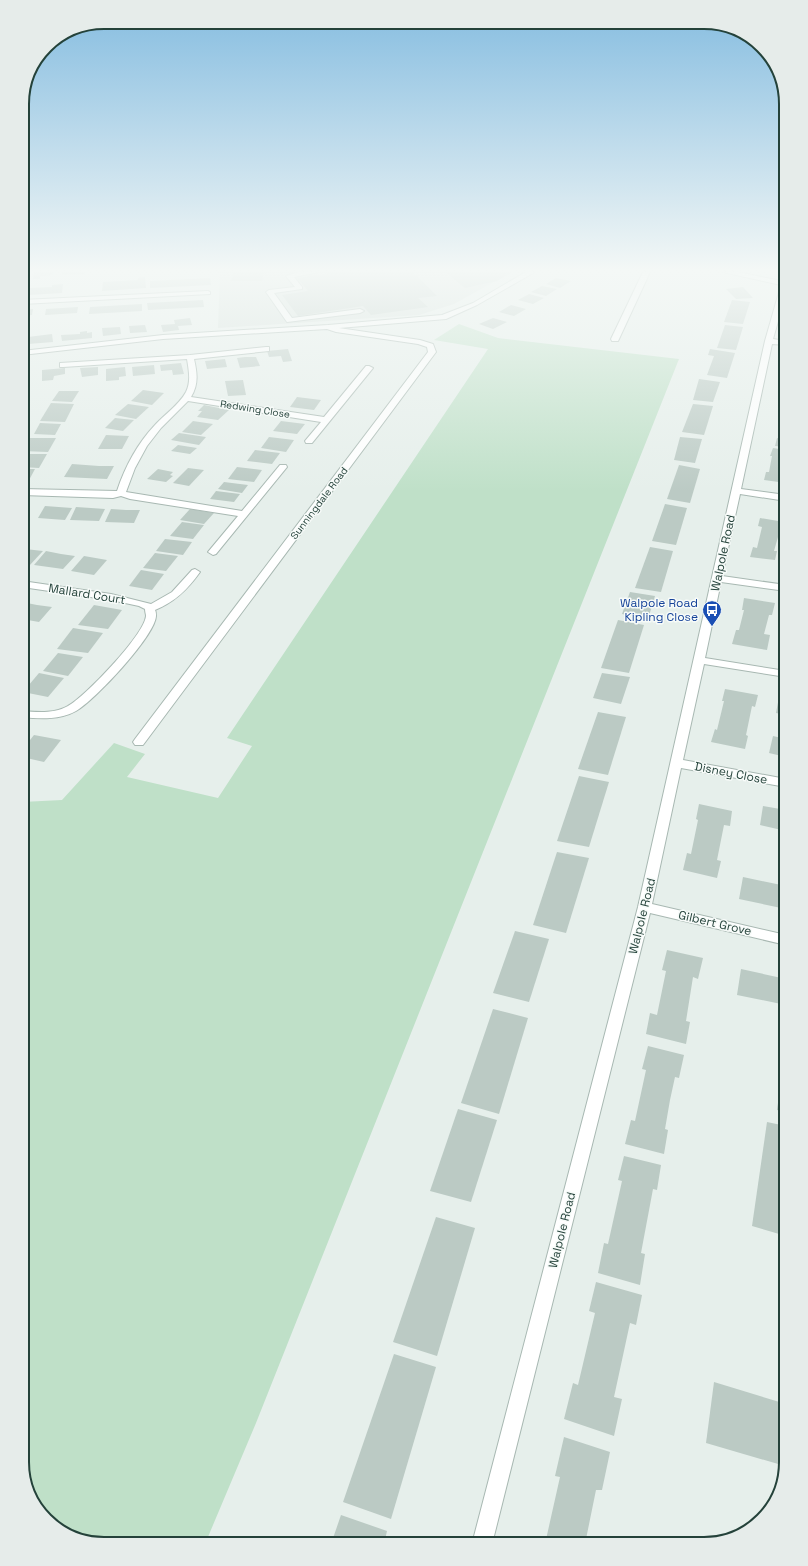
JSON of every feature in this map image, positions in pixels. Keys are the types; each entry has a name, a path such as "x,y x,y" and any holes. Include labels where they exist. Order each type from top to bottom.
{"street":[{"path":"29,352 92,345"},
{"name":"Sunningdale Road","path":"139,742 432,352 430,346 428,345"},
{"name":"Walpole Road","path":"484,1537 645,907 768,345"},
{"path":"63,365 190,357 266,349"},
{"path":"121,493 128,470 138,450 154,430 185,398 192,388 194,374 190,357"},
{"path":"309,441 369,368"},
{"name":"Redwing Close","path":"185,398 326,420"},
{"path":"213,552 283,467"},
{"path":"736,491 779,497"},
{"path":"29,492 113,495 121,493 130,496 245,514"},
{"path":"29,715 44,716 60,714 77,705 105,680 131,651 151,620 152,612 150,608 163,604 177,594 195,572"},
{"path":"717,578 779,587"},
{"name":"Mallard Court","path":"29,585 112,597 145,605 150,608"},
{"path":"699,660 779,673"},
{"name":"Disney Close","path":"677,763 779,782"},
{"name":"Gilbert Grove","path":"645,907 779,938"}],"green space":[{"path":"464,345 559,345 679,359 256,1423 208,1537 99,1537 80,1533 58,1522 44,1508 39,1500 30,1477 29,802 62,800 114,743 145,754 127,777 218,798 252,746 227,738 488,349"}],"building":[{"path":"718,345 737,345 736,350 717,348"},
{"path":"288,349 292,361 283,362 281,356 269,357 267,351"},
{"path":"710,349 735,353 727,378 707,375 714,356 708,355"},
{"path":"256,357 260,366 240,368 237,358"},
{"path":"225,359 227,367 207,369 205,361"},
{"path":"181,363 184,374 173,375 172,370 161,371 160,365"},
{"path":"154,365 155,374 133,376 132,367"},
{"path":"98,367 98,375 82,377 80,368"},
{"path":"125,367 126,376 119,377 119,380 106,381 106,369"},
{"path":"65,368 65,374 54,376 53,380 42,381 42,370"},
{"path":"699,379 720,382 713,402 693,400"},
{"path":"243,380 246,395 228,396 225,381"},
{"path":"143,390 164,393 152,405 131,401"},
{"path":"59,391 79,391 72,402 52,401"},
{"path":"297,397 321,400 314,410 290,407"},
{"path":"51,403 74,404 65,422 40,421"},
{"path":"128,404 149,407 136,419 115,415"},
{"path":"693,404 713,406 704,435 682,432"},
{"path":"204,405 229,410 218,420 197,417 202,411 198,411"},
{"path":"115,418 134,420 123,431 105,428"},
{"path":"193,421 213,424 201,435 182,432"},
{"path":"281,421 305,424 297,434 273,431"},
{"path":"40,423 61,424 55,435 34,434"},
{"path":"179,433 206,437 199,445 171,440"},
{"path":"106,435 129,436 122,449 98,449"},
{"path":"269,437 294,440 286,452 261,448"},
{"path":"680,437 702,439 695,463 674,460"},
{"path":"30,438 56,438 48,452 29,451"},
{"path":"777,438 779,439 779,446 775,446"},
{"path":"178,445 197,448 190,454 171,451"},
{"path":"773,448 779,449 779,482 764,480 766,472 769,472 772,456 770,456"},
{"path":"255,450 280,453 272,464 247,461"},
{"path":"29,454 47,454 39,468 29,467"},
{"path":"72,464 114,466 107,479 64,477"},
{"path":"679,465 700,469 690,503 667,499"},
{"path":"237,467 262,470 254,482 228,479"},
{"path":"188,468 204,470 189,486 173,483"},
{"path":"29,469 35,469 29,480"},
{"path":"158,469 173,472 170,475 173,476 166,482 147,479"},
{"path":"224,482 248,485 242,493 218,489"},
{"path":"216,491 240,494 234,502 210,499"},
{"path":"665,504 687,508 676,545 652,541"},
{"path":"45,506 72,508 65,520 38,518"},
{"path":"76,507 105,509 99,521 70,520"},
{"path":"111,509 140,510 134,523 105,522"},
{"path":"190,509 214,513 204,524 180,520"},
{"path":"760,518 779,521 779,534 774,551 777,551 775,560 750,557 753,547 757,548 762,527 758,526"},
{"path":"182,522 204,525 193,539 170,536"},
{"path":"165,539 192,542 183,555 156,551"},
{"path":"650,547 673,551 661,592 635,588"},
{"path":"29,549 43,551 29,566"},
{"path":"46,551 75,556 63,569 34,565"},
{"path":"155,553 178,556 166,571 143,568"},
{"path":"84,556 107,560 94,575 71,571"},
{"path":"141,570 164,574 152,590 129,586"},
{"path":"630,592 655,596 648,619 622,614"},
{"path":"744,598 775,603 772,615 769,615 764,634 770,635 767,650 732,644 736,630 739,630 744,610 742,610"},
{"path":"29,603 52,607 39,622 29,620"},
{"path":"94,605 122,610 108,629 78,625"},
{"path":"618,620 644,625 629,673 601,668"},
{"path":"73,628 103,633 88,653 57,649"},
{"path":"58,653 83,657 68,676 43,671"},
{"path":"39,673 64,678 48,697 29,693 29,685"},
{"path":"602,673 630,677 621,704 593,698"},
{"path":"725,689 758,695 755,707 752,706 746,735 748,736 745,749 711,742 715,729 717,730 724,701 722,701"},
{"path":"779,697 779,714 776,713"},
{"path":"598,712 626,717 608,775 578,769"},
{"path":"34,735 61,740 44,762 29,759 29,741"},
{"path":"773,736 779,737 779,755 769,753"},
{"path":"579,776 609,782 589,847 557,841"},
{"path":"699,804 732,811 730,826 724,825 717,860 721,861 717,878 683,870 687,853 691,854 698,820 696,819"},
{"path":"763,806 779,809 779,829 760,825"},
{"path":"557,852 589,858 566,933 533,925"},
{"path":"743,877 779,885 779,908 739,899"},
{"path":"515,931 549,939 529,1002 493,993"},
{"path":"667,950 703,958 698,979 693,977 686,1021 690,1022 686,1044 646,1034 650,1013 657,1015 666,971 662,970"},
{"path":"741,969 779,977 779,1004 737,995"},
{"path":"493,1009 528,1018 499,1114 461,1103"},
{"path":"648,1046 684,1055 679,1078 675,1077 670,1100 665,1129 668,1130 664,1154 625,1144 631,1120 635,1121 646,1070 642,1069"},
{"path":"779,1095 779,1110 777,1110"},
{"path":"458,1109 497,1120 471,1202 430,1191"},
{"path":"767,1122 779,1125 779,1234 752,1226"},
{"path":"624,1156 661,1165 657,1190 653,1189 641,1253 645,1254 640,1285 598,1273 604,1243 608,1244 622,1181 618,1180"},
{"path":"436,1217 475,1228 437,1356 393,1342"},
{"path":"596,1282 642,1295 636,1325 630,1323 614,1397 622,1399 614,1436 564,1419 573,1383 578,1385 595,1313 589,1311"},
{"path":"394,1354 436,1367 391,1519 343,1502"},
{"path":"714,1382 779,1402 779,1464 706,1443"},
{"path":"564,1437 610,1452 602,1490 596,1490 586,1537 547,1537 560,1477 555,1476"},
{"path":"341,1515 387,1531 386,1537 333,1537"}],"place":[{"name":"Walpole Road Kipling Close","path":"712,627"}]}
